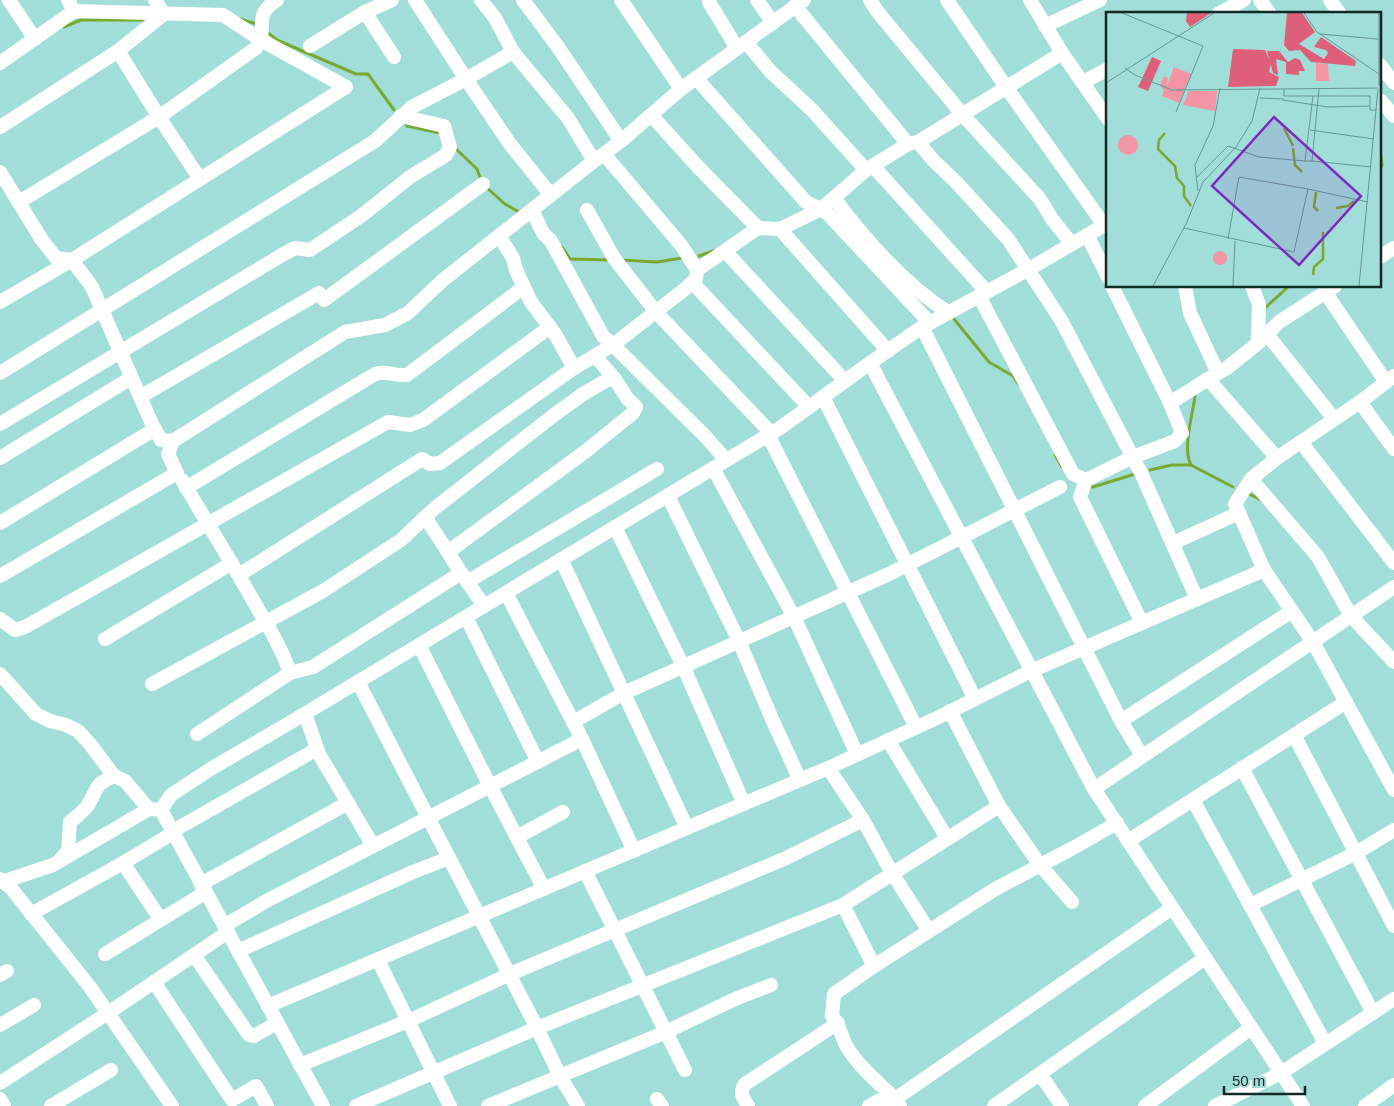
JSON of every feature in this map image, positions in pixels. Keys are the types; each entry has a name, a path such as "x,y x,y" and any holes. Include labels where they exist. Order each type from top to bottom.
{"street":[{"path":"8,0 35,39"},
{"path":"155,0 164,14"},
{"path":"19,202 159,117 256,48 261,40 263,12 268,6 278,0"},
{"path":"310,46 365,12 392,0"},
{"path":"415,0 510,144 551,195"},
{"path":"481,0 495,18 514,52 599,157 681,245 695,276 808,407"},
{"path":"523,0 558,47 621,141"},
{"path":"621,0 681,89"},
{"path":"757,0 772,23"},
{"path":"870,0 876,11 962,114 1040,199 1052,219 1072,244"},
{"path":"1,880 53,865 155,809 171,795 212,768 305,714 769,434 926,325 1029,269 1106,224 1006,87 947,0"},
{"path":"1030,0 1062,53 1106,115"},
{"path":"1046,26 1100,0"},
{"path":"1222,12 1244,0"},
{"path":"1260,0 1269,12"},
{"path":"1330,0 1339,12"},
{"path":"708,1 742,45 812,110 870,168 983,294 1073,474 1086,480"},
{"path":"0,172 42,240 56,258 72,260 92,287 155,429 161,440 173,440 345,332 385,325 408,313 443,280 499,236 532,218 551,195 621,141 681,89 800,3 913,143 956,182 1008,239 1029,269 1062,320 1142,474 1197,599"},
{"path":"0,63 35,39 71,6 164,14 223,15 261,40 346,87 72,260 0,302"},
{"path":"365,12 394,58"},
{"path":"0,127 118,51 164,14"},
{"path":"118,51 200,179"},
{"path":"0,373 375,141 412,107 514,52"},
{"path":"780,229 826,205 870,168 1062,53"},
{"path":"1382,69 1394,85 1382,93"},
{"path":"1083,82 1106,70"},
{"path":"696,78 806,202 826,205 927,299 949,313"},
{"path":"1382,102 1394,116"},
{"path":"651,115 698,167 755,224 780,229 888,350"},
{"path":"0,424 282,255 295,248 310,250 361,216 410,177 446,155 448,141 444,126 425,120 401,116"},
{"path":"140,396 319,293 324,300 483,184"},
{"path":"826,205 828,214 926,325 1121,721 1142,756"},
{"path":"587,210 614,258 656,312 769,434 916,727"},
{"path":"532,218 551,242 570,280 579,291 603,336 706,437 726,460"},
{"path":"105,638 235,569 422,459 430,464 440,463 574,368 613,345 656,312 755,224"},
{"path":"1087,235 1106,273"},
{"path":"499,236 513,258 516,270 531,302 550,328 574,368"},
{"path":"1382,256 1394,248"},
{"path":"725,251 845,381"},
{"path":"186,488 375,374 381,372 395,376 407,375 524,287"},
{"path":"1113,288 1170,402 1182,433 1175,441 1133,457 1086,480 1080,497 1142,623"},
{"path":"1185,288 1190,313 1213,376 1277,458"},
{"path":"1253,288 1259,305 1262,338 1334,419"},
{"path":"1170,402 1227,368 1279,322 1330,289 1390,379 1250,479 1235,504 1264,570 1313,642 1394,790"},
{"path":"0,619 15,630 25,627 388,422 410,425 423,420 550,328"},
{"path":"448,552 586,452 632,414 636,407 595,356"},
{"path":"870,363 1094,789 1303,1106"},
{"path":"0,458 131,378"},
{"path":"152,684 323,591 401,540 460,488 554,415 583,394 614,378"},
{"path":"823,397 975,698"},
{"path":"1360,402 1394,449"},
{"path":"0,523 155,429"},
{"path":"173,440 168,454 177,473 266,623 286,660 290,673"},
{"path":"1301,442 1394,563"},
{"path":"713,468 794,617 857,754"},
{"path":"197,734 290,673 314,667 464,578 657,469"},
{"path":"0,576 177,473"},
{"path":"1250,479 1318,557 1352,616 1394,662"},
{"path":"573,722 624,693 908,565 1060,487"},
{"path":"668,496 739,641 800,780"},
{"path":"1172,543 1239,513"},
{"path":"425,517 484,606"},
{"path":"615,527 683,666 744,804"},
{"path":"561,559 687,828"},
{"path":"268,1006 828,768 1031,671 1264,570"},
{"path":"1094,789 1394,587"},
{"path":"506,593 582,740 634,851"},
{"path":"1121,721 1292,611"},
{"path":"466,617 538,762"},
{"path":"420,645 544,889"},
{"path":"0,674 36,714 50,721 66,725 78,732 90,744 114,776 126,781 155,809 173,832 323,1106"},
{"path":"358,682 510,974 560,1076 578,1106"},
{"path":"1128,841 1346,702"},
{"path":"950,711 999,806 1040,865 1072,902"},
{"path":"305,714 318,749 373,846"},
{"path":"1294,736 1394,926"},
{"path":"0,1083 194,955 226,929 268,900 582,740"},
{"path":"888,740 947,838"},
{"path":"31,914 123,863 173,832 318,749"},
{"path":"828,768 863,820 892,873 929,931"},
{"path":"1242,768 1373,1013"},
{"path":"60,860 68,851 70,822 88,804 96,787 114,776"},
{"path":"1193,800 1325,1043"},
{"path":"105,954 161,920 204,888 348,803"},
{"path":"356,1106 537,1028 843,905 999,806"},
{"path":"517,837 563,812"},
{"path":"300,1065 408,1021 510,974 784,859 863,820"},
{"path":"897,1103 868,1074 847,1047 838,1023 832,1016 834,994 874,966 997,888 1117,823"},
{"path":"1250,906 1356,854 1394,830"},
{"path":"238,951 413,872 449,858"},
{"path":"123,863 161,920"},
{"path":"585,871 644,985 685,1070"},
{"path":"1,880 11,888 108,1013 172,1106"},
{"path":"843,905 874,966"},
{"path":"869,1106 878,1101 897,1103 1172,908"},
{"path":"194,955 249,1035 254,1036 277,1023"},
{"path":"994,1106 1205,958"},
{"path":"378,960 450,1106"},
{"path":"154,982 232,1100 256,1086 268,1106"},
{"path":"488,1106 666,1032 735,999 771,985"},
{"path":"1215,1106 1281,1073 1394,999"},
{"path":"0,1025 34,1005"},
{"path":"748,1106 742,1096 741,1089 745,1084 838,1023"},
{"path":"1145,1106 1251,1028"},
{"path":"51,1106 111,1070"},
{"path":"1040,1074 1062,1106"},
{"path":"1365,1106 1394,1085"},
{"path":"0,1099 4,1106"}],"waterway":[{"path":"240,19 257,24"},
{"path":"64,27 81,20 145,20"},
{"path":"266,31 277,40 356,74 368,74 394,110"},
{"path":"406,124 407,126 440,133 442,136"},
{"path":"454,147 477,169 481,180"},
{"path":"486,187 505,204 521,213"},
{"path":"562,247 570,259 611,260"},
{"path":"699,256 716,250"},
{"path":"620,260 657,262 682,258"},
{"path":"1265,308 1287,288"},
{"path":"954,319 989,362 1013,376 1019,385"},
{"path":"1195,396 1188,441 1191,465 1233,487"},
{"path":"1055,455 1062,467"},
{"path":"1150,470 1172,465 1190,465"},
{"path":"1088,486 1093,487 1135,474"},
{"path":"1247,493 1261,500"}]}
